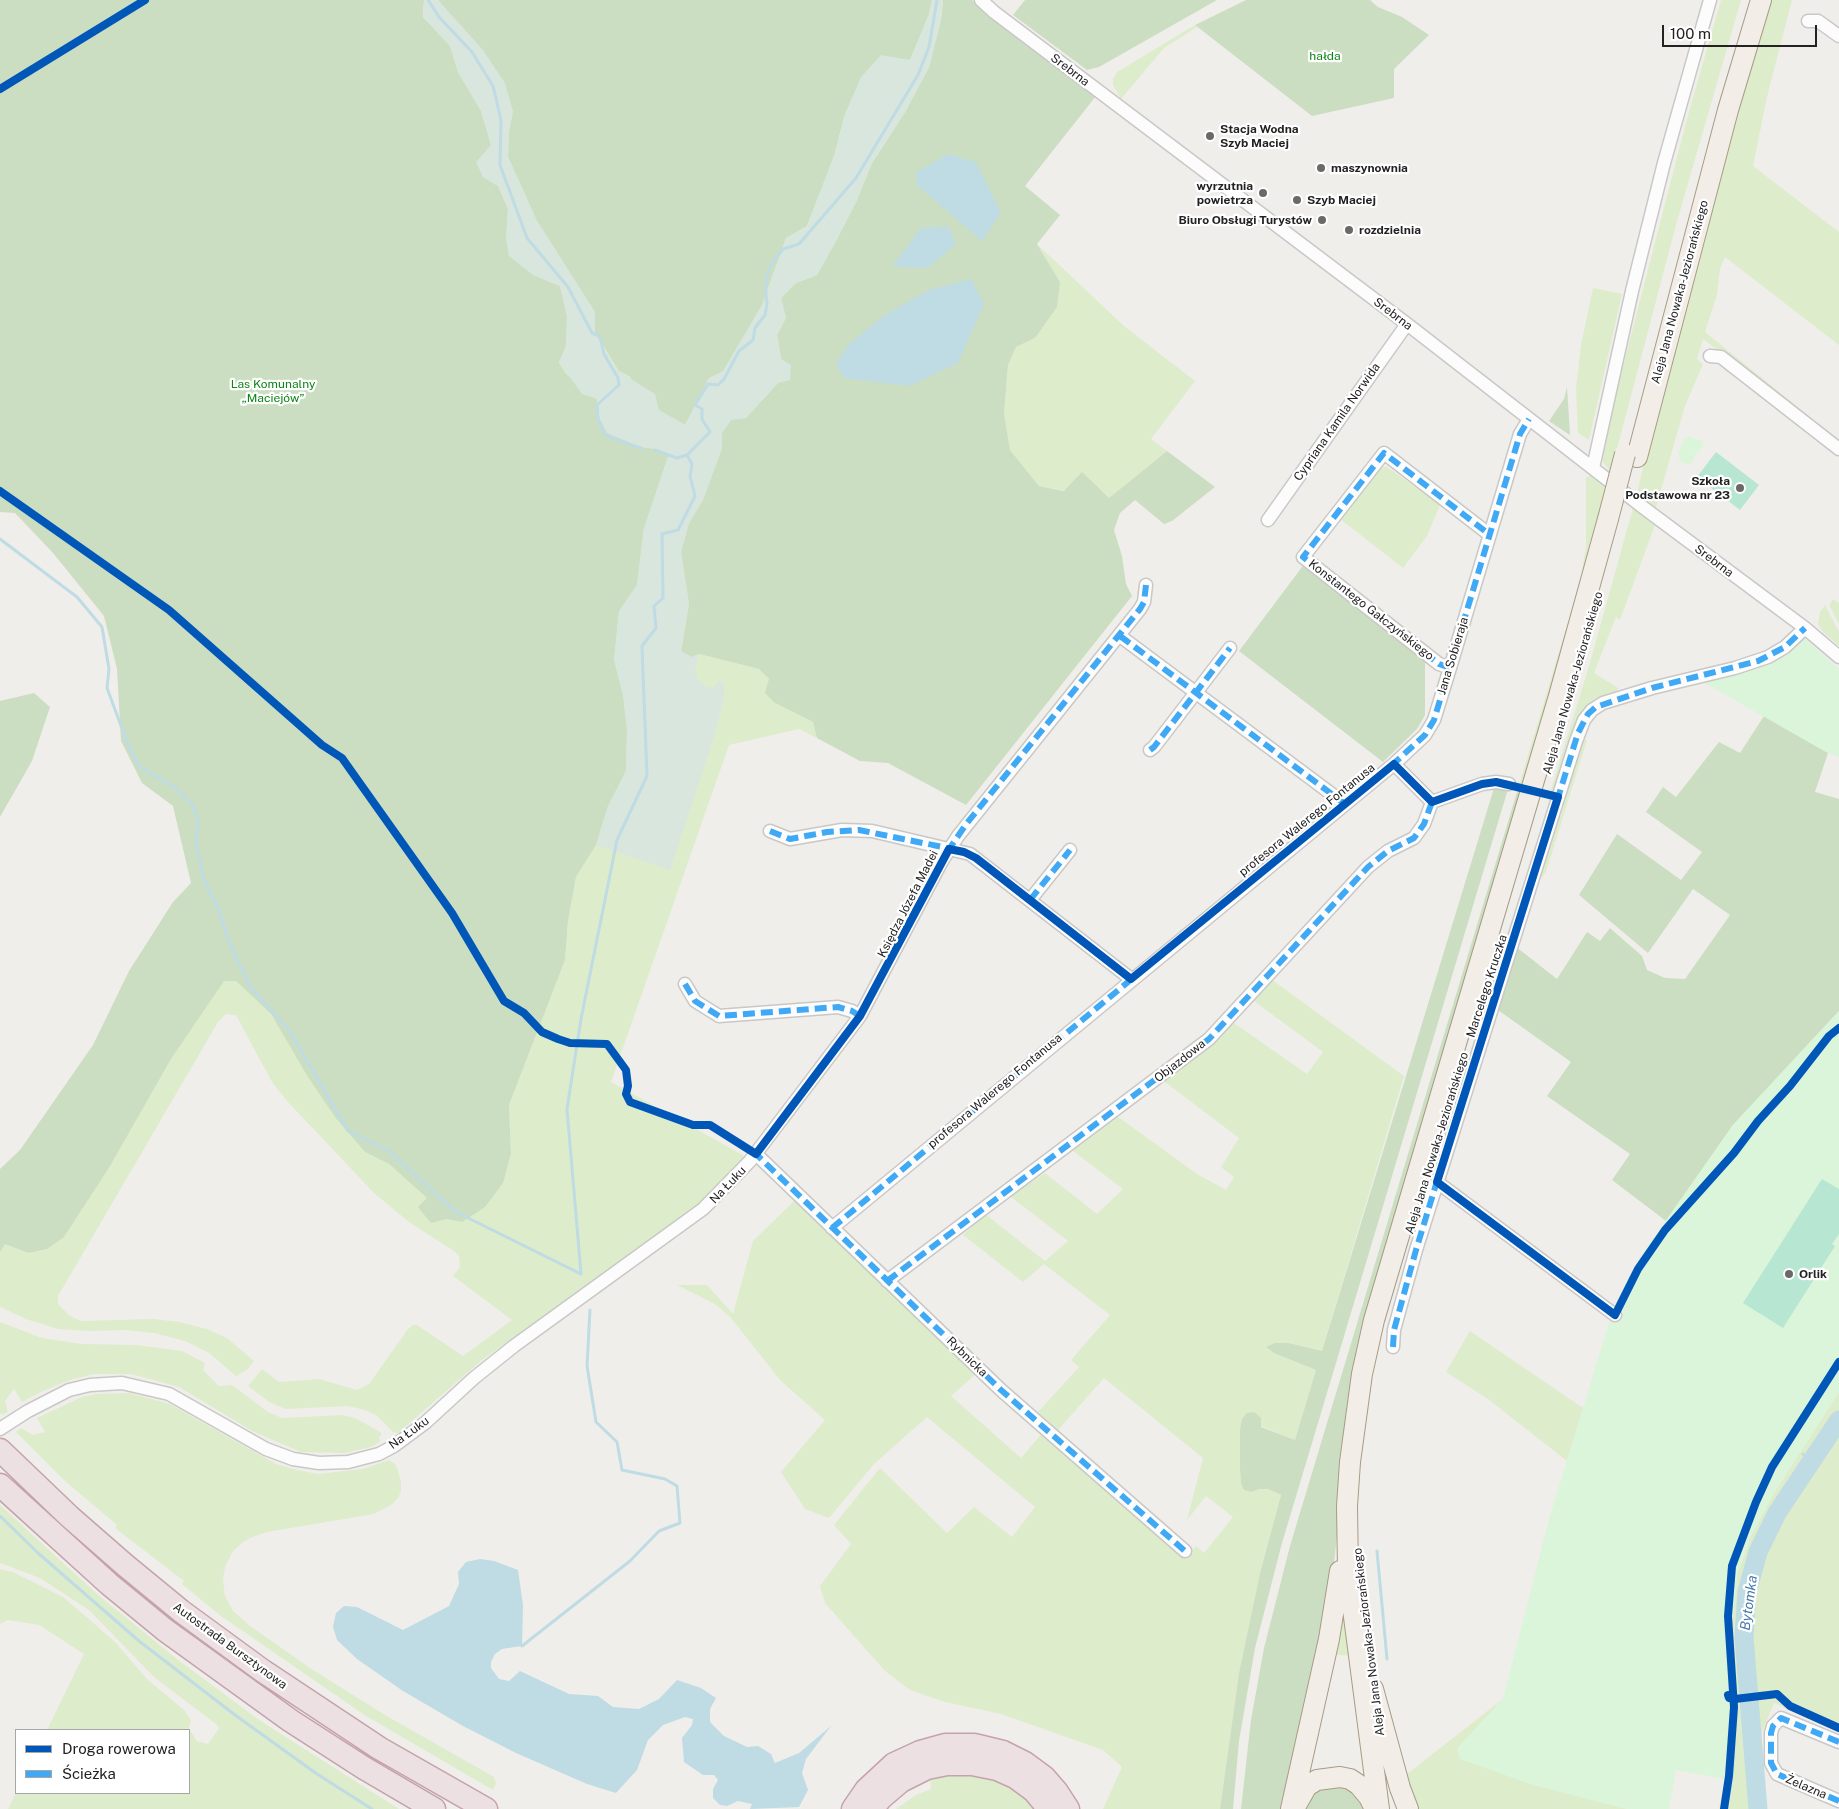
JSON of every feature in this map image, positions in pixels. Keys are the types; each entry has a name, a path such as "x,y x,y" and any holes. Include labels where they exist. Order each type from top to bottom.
{"highway":[{"name":"Autostrada Bursztynowa","path":"0,1450 70,1517 125,1565 240,1655 303,1700 379,1748 486,1809"},
{"name":"Autostrada Bursztynowa","path":"0,1484 96,1572 165,1630 291,1721 364,1768 434,1809"},
{"path":"853,1809 866,1790 894,1764 920,1752 945,1745 974,1745 1003,1752 1025,1763 1044,1777 1068,1809"},
{"path":"872,1809 881,1798 901,1781 927,1768 947,1764 972,1764 997,1769 1014,1777 1034,1792 1049,1809"}],"main road":[{"name":"Aleja Jana Nowaka-Jeziorańskiego","path":"1390,1809 1372,1686 1357,1544 1360,1462 1372,1378 1397,1279 1614,521 1714,123 1750,0"},
{"name":"Aleja Jana Nowaka-Jeziorańskiego","path":"1631,455 1760,0"},
{"name":"Aleja Jana Nowaka-Jeziorańskiego","path":"1379,1809 1351,1599 1347,1506 1354,1421 1374,1320 1559,696 1614,521"},
{"path":"1293,1809 1337,1598 1347,1506"},
{"path":"1372,1686 1400,1788 1408,1809"},
{"path":"1293,1809 1307,1786 1317,1780 1334,1777 1350,1779 1359,1785 1369,1797 1375,1809"}],"street":[{"name":"Srebrna","path":"981,0 994,12 1407,324 1592,468 1805,628 1839,657"},
{"path":"1592,468 1646,236 1710,0"},
{"path":"1808,21 1818,21 1839,36"},
{"name":"Cypriana Kamila Norwida","path":"1268,520 1407,324"},
{"path":"1710,356 1721,357 1839,449"},
{"name":"Jana Sobieraja","path":"1394,764 1430,728 1450,668 1520,434 1529,419"},
{"name":"Konstantego Gałczyńskiego","path":"1450,668 1439,664 1303,557 1384,453 1490,535"},
{"name":"Księdza Józefa Madei","path":"756,1154 860,1016 949,849 973,816 1120,636 1144,602 1146,585"},
{"name":"Marcelego Kruczka","path":"1392,1347 1394,1330 1437,1182 1578,733 1588,714 1596,707 1660,685 1758,661 1785,647 1805,628"},
{"name":"profesora Walerego Fontanusa","path":"1120,636 1346,804"},
{"path":"1150,750 1230,648"},
{"name":"profesora Walerego Fontanusa","path":"832,1228 1131,979 1394,764 1432,802"},
{"path":"1432,802 1482,784 1496,782 1509,784"},
{"name":"Objazdowa","path":"887,1282 1209,1039 1368,867 1388,851 1414,838 1424,824 1432,802"},
{"name":"Księdza Józefa Madei","path":"770,831 790,839 834,831 866,831 970,854 1131,979"},
{"path":"1030,900 1070,850"},
{"path":"685,984 695,1001 719,1016 838,1007 852,1010 860,1016"},
{"name":"Rybnicka","path":"756,1154 1001,1390 1186,1551"},
{"name":"Na Łuku","path":"0,1429 57,1395 76,1388 104,1383 136,1384 169,1394 266,1449 293,1459 332,1464 379,1454 394,1446 425,1423 474,1378 514,1346 704,1209 756,1154"},
{"path":"1437,1182 1615,1315"},
{"name":"Żelazna","path":"1839,1742 1781,1718 1773,1726 1771,1734 1771,1763 1777,1774 1839,1801"}],"green space":[{"name":"Las Komunalny „Maciejów”","path":"0,0 424,0 423,17 450,46 458,72 481,111 491,145 483,177 498,186 508,209 506,239 533,275 560,286 567,316 566,346 559,363 566,374 597,399 600,419 639,447 658,449 669,454 644,528 637,585 619,611 614,660 623,695 627,729 626,771 608,806 596,845 576,877 568,921 565,960 509,1105 511,1153 503,1183 485,1207 462,1222 446,1219 431,1223 418,1207 427,1198 389,1164 365,1152 335,1117 306,1074 271,1014 236,981 224,981 171,1059 109,1168 64,1237 47,1249 28,1253 5,1244 0,1252 0,1169 20,1150 93,1045 129,971 173,902 191,883 173,806 142,783 121,741 117,669 104,616 53,553 15,513 0,512"},
{"path":"424,0 438,0 453,18 929,14 932,0 943,0 856,202 836,241 699,654 759,669 769,679 775,703 813,722 817,738 799,729 729,745 611,1082 748,1158 709,1200 483,1359 398,1433 393,1432 376,1415 365,1410 348,1406 285,1409 269,1402 248,1386 262,1369 279,1382 319,1379 357,1390 369,1384 408,1329 413,1325 417,1325 463,1356 512,1320 453,1276 460,1267 459,1256 409,1222 374,1193 287,1101 272,1082 236,1015 226,1014 218,1022 58,1296 58,1304 70,1316 81,1321 154,1319 179,1322 207,1329 227,1338 254,1361 247,1370 236,1376 209,1353 185,1341 154,1333 125,1330 89,1331 58,1329 26,1319 0,1307 0,1252 5,1244 28,1253 64,1237 109,1168 171,1059 223,981 236,981 271,1014 306,1074 365,1152 389,1164 427,1198 446,1219 462,1222 511,1153 509,1105 565,960 568,921 576,877 596,845"},
{"path":"438,0 932,0 929,14 910,60 845,114 834,156 807,226 786,238 762,305 723,372 709,378 685,425 659,410 629,376 619,371 595,332 595,312 537,221 508,157 509,131 513,111 453,18"},
{"path":"943,0 972,0 990,17 1096,96 1025,186 1060,215 1037,244 1060,282 1057,307 1035,338 1016,347 1008,365 1004,414 1010,450 1039,486 1064,491 1082,472 1109,498 1167,451 1215,487 1172,521 1164,524 1135,500 1120,513 1114,530 1122,556 1126,584 1132,596 966,805 888,763 860,761 817,738 813,722 775,703 765,693 769,679 759,669 699,654 692,657 681,652 689,604 681,552 689,523 703,500 722,448 722,433 731,419 746,418 778,383 781,359 777,335 786,318 781,298 796,283 817,275 836,241 856,202 872,163 905,112 929,67 941,19"},
{"path":"1025,0 1217,0 1099,67 1087,70 1013,15"},
{"name":"hałda","path":"1246,0 1370,0 1378,7 1402,17 1429,35 1394,69 1394,98 1312,116 1195,25"},
{"path":"1721,0 1741,0 1676,225 1611,472 1603,462 1602,450 1607,428 1688,115"},
{"path":"1770,0 1792,0 1767,97 1753,166 1839,232 1839,345 1725,257 1720,269 1717,295 1705,332 1820,425 1819,428 1703,339 1697,359 1703,364 1685,406 1656,507 1637,494 1644,462 1737,114"},
{"path":"1195,25 1197,27 1164,48 1121,99 1113,85 1113,79 1117,72"},
{"path":"1037,244 1124,326 1195,381 1151,439 1167,451 1109,498 1039,486 1010,450 1004,414 1008,365 1016,347 1035,338 1060,282"},
{"path":"1593,288 1622,294 1589,440 1578,433 1576,388 1581,345"},
{"path":"1567,387 1570,435 1549,421 1564,399"},
{"path":"1688,436 1702,441 1704,446 1696,453 1692,463 1686,465 1680,460 1678,454 1684,439"},
{"path":"1716,452 1759,485 1740,510 1697,477"},
{"path":"1387,467 1440,505 1427,536 1403,568 1339,518 1377,468"},
{"path":"1591,476 1607,489 1522,794 1517,792 1580,582 1586,547 1586,477"},
{"path":"1633,508 1655,525 1620,620 1616,617 1594,673 1618,688 1616,696 1595,705 1558,791 1550,793 1589,666"},
{"path":"1305,563 1425,656 1425,715 1417,729 1383,762 1239,651"},
{"path":"1833,599 1839,603 1839,624 1829,605"},
{"path":"1825,605 1839,632 1839,646 1823,632 1818,624 1820,612"},
{"path":"1803,637 1839,669 1839,757 1828,753 1701,681"},
{"path":"34,693 50,707 32,761 0,817 0,701"},
{"path":"1764,716 1828,753 1815,792 1839,799 1839,1011 1733,1125 1666,1221 1612,1180 1630,1154 1547,1096 1571,1062 1498,1010 1515,946 1557,979 1587,932 1600,941 1610,928 1642,956 1647,970 1665,978 1685,979 1730,915 1693,889 1648,953 1579,895 1617,834 1681,880 1702,852 1646,812 1663,787 1676,797 1719,742 1740,753"},
{"path":"1581,738 1587,740 1546,872 1534,887 1554,825 1561,816 1566,798 1564,792"},
{"path":"1494,788 1508,789 1282,1543 1255,1648 1239,1741 1233,1809 1220,1809 1239,1673 1260,1573 1281,1495 1268,1489 1259,1489 1252,1492 1244,1490 1241,1483 1240,1467 1240,1430 1242,1419 1247,1413 1254,1412 1261,1418 1261,1427 1295,1440 1316,1370 1274,1353 1266,1347 1275,1343 1289,1343 1322,1351"},
{"path":"1517,792 1522,794 1351,1381 1340,1457 1338,1527 1332,1581 1308,1700 1280,1809 1241,1809 1251,1720 1264,1648 1290,1546"},
{"path":"1271,979 1404,1076 1322,1351 1289,1343 1274,1353 1316,1370 1295,1440 1261,1426 1252,1492 1259,1489 1268,1489 1281,1495 1260,1573 1239,1673 1220,1809 1103,1809 1122,1767 1103,1750 1001,1714 945,1702 910,1690 885,1671 825,1603 820,1586 851,1544 834,1525 880,1468 947,1533 974,1507 1012,1537 1035,1507 927,1417 874,1464 829,1518 805,1509 781,1472 825,1420 780,1380 731,1318 715,1304 677,1285 707,1285 733,1314 753,1241 796,1199 977,1373 951,1396 1021,1458 1043,1432 1187,1557 1196,1546 1204,1553 1233,1517 1206,1496 1187,1520 1203,1458 1104,1378 1058,1430 1038,1412 1079,1367 1071,1360 1110,1315 1044,1264 1023,1282 963,1235 985,1214 1045,1261 1068,1241 1010,1196 1045,1173 1097,1214 1123,1189 1073,1151 1117,1116 1197,1174 1226,1190 1234,1177 1221,1167 1239,1138 1161,1079 1231,1021 1307,1074 1323,1052 1251,999"},
{"path":"1839,1011 1839,1392 1772,1496 1751,1536 1738,1572 1732,1622 1737,1716 1724,1779 1676,1770 1669,1809 1628,1809 1530,1784 1460,1759 1457,1749 1503,1699 1549,1519 1614,1306 1638,1260 1733,1125"},
{"name":"Orlik","path":"1822,1179 1839,1189 1839,1234 1832,1244 1835,1246 1783,1328 1743,1303"},
{"path":"0,1322 42,1338 82,1344 136,1345 182,1351 205,1363 203,1370 219,1386 232,1385 268,1412 282,1418 342,1415 355,1418 380,1432 382,1435 379,1437 380,1442 371,1447 344,1453 301,1452 254,1432 179,1387 131,1374 95,1374 73,1379 22,1402 14,1389 5,1401 8,1412 2,1415 0,1413"},
{"path":"1470,1331 1583,1408 1567,1461 1488,1399 1446,1372"},
{"path":"1839,1392 1839,1410 1775,1507 1760,1534 1747,1567 1741,1599 1738,1640 1755,1795 1754,1809 1719,1809 1737,1716 1732,1622 1738,1572 1751,1536 1772,1496"},
{"path":"129,1393 170,1404 276,1464 293,1469 318,1474 363,1469 389,1460 396,1465 401,1481 401,1491 398,1498 391,1505 374,1514 267,1532 242,1543 233,1551 225,1567 223,1579 225,1596 233,1611 250,1626 313,1670 385,1715 494,1777 496,1783 493,1790 366,1716 221,1616 182,1584 184,1581 115,1528 117,1525 64,1480 16,1432 21,1428 33,1435 45,1432 37,1418 82,1397 97,1394"},
{"path":"1839,1429 1839,1731 1774,1703 1758,1742 1748,1634 1750,1595 1772,1534"},
{"path":"0,1505 97,1594 177,1659 259,1720 399,1809 8,1809 16,1794 190,1794 190,1730 197,1741 208,1744 219,1728 154,1677 89,1610 40,1578 0,1563"},
{"path":"0,1569 13,1572 63,1597 116,1643 147,1679 184,1710 191,1720 189,1729 47,1729 84,1654 39,1625 8,1620 0,1624"},
{"path":"1342,1597 1353,1656 1330,1654"},
{"path":"1503,1699 1457,1749 1530,1784 1628,1809 1418,1809 1403,1777"},
{"path":"969,1774 992,1779 1010,1787 1037,1809 896,1809 916,1795 931,1789 930,1779 944,1775"},
{"path":"1334,1784 1352,1789 1366,1809 1300,1809 1316,1789"}],"shaded area":[{"path":"424,0 438,0 483,50 505,83 513,111 509,131 508,157 537,221 595,312 595,332 618,371 655,394 659,410 685,425 709,378 723,371 762,305 786,238 807,226 834,156 845,114 861,77 881,55 910,60 929,14 932,0 943,0 941,19 929,67 905,112 872,163 856,202 836,241 817,275 796,283 781,298 786,318 777,335 781,359 791,365 790,380 778,383 746,418 731,420 722,433 722,448 703,500 689,523 681,552 689,604 681,651 692,657 699,654 695,670 698,680 705,686 714,688 719,681 724,682 724,697 714,737 670,870 596,845 608,806 626,771 627,729 623,695 614,660 619,611 637,585 644,528 669,454 658,449 639,447 607,433 600,419 597,399 582,394 559,362 566,346 567,316 560,286 533,275 509,256 506,239 508,209 498,186 483,177 476,162 491,145 481,111 458,72 450,46 423,17"}],"water":[{"path":"948,154 976,162 1001,213 982,241 917,185 916,172"},
{"path":"948,226 956,244 928,268 892,267 921,228"},
{"path":"971,279 984,304 958,363 909,386 843,378 836,363 850,343 885,315 929,290"},
{"path":"480,1559 494,1561 518,1570 523,1605 522,1646 502,1649 495,1654 491,1662 491,1668 499,1679 509,1681 520,1671 569,1694 598,1696 613,1707 639,1709 659,1699 677,1680 701,1688 716,1698 710,1709 710,1722 724,1736 747,1747 758,1746 771,1754 775,1763 799,1753 831,1726 806,1759 802,1773 808,1790 799,1807 750,1809 752,1804 738,1801 727,1806 720,1805 713,1798 713,1789 718,1780 714,1775 703,1775 684,1762 682,1738 692,1725 693,1719 685,1717 663,1725 648,1740 637,1770 616,1793 587,1784 516,1753 463,1726 403,1691 357,1659 337,1640 333,1627 336,1613 344,1606 357,1607 403,1630 449,1606 459,1584 458,1572 466,1562"}],"waterway":[{"path":"428,0 439,17 472,52 493,86 501,120 500,165 527,238 568,287 592,333 599,336 604,354 618,378 619,385 597,405 598,420 604,433 643,449"},
{"path":"655,450 677,458 687,455 710,432 702,419 702,409 695,405 708,384 718,385 724,379 739,351 753,340 755,328 765,315 767,304 765,283 770,266 783,249 799,244 856,178 918,75 929,47 937,0"},
{"path":"581,1274 567,1109 581,1019 617,840 647,776 642,646 656,628 654,606 663,598 662,534 678,530 695,496 690,476 692,464 687,455"},
{"path":"0,539 77,597 102,627 109,669 107,688 127,742 139,766 174,787 192,804 198,820 196,844 204,880 219,910 230,945 251,988 289,1030 348,1131 389,1151 454,1211 581,1274"},
{"path":"522,1646 630,1561 659,1531 680,1523 677,1486 665,1479 622,1470 617,1442 596,1422 587,1366 590,1310"},
{"name":"Bytomka","path":"1758,1809 1744,1637 1747,1592 1758,1552 1777,1513 1839,1420"},
{"path":"1803,1454 1811,1462"},
{"path":"0,1516 38,1553 139,1641 235,1715 317,1774 372,1809"},
{"path":"1377,1551 1387,1659"}],"marked path":[{"path":"1391,766 1425,735 1434,720 1520,434 1529,419"},
{"path":"1450,668 1439,664 1303,557 1384,453 1490,535"},
{"path":"947,852 967,823 1140,609 1144,602 1146,585"},
{"path":"1557,801 1578,733 1588,714 1596,707 1652,688 1758,661 1785,647 1805,628"},
{"path":"1120,636 1345,804"},
{"path":"1150,750 1230,648"},
{"path":"887,1281 1209,1039 1368,867 1388,851 1414,838 1424,824 1432,802"},
{"path":"770,831 790,839 827,832 859,830 952,849"},
{"path":"1030,900 1070,850"},
{"path":"832,1228 1134,977"},
{"path":"685,984 695,1001 719,1016 838,1007 852,1011 860,1016"},
{"path":"759,1151 756,1154 1001,1390 1185,1551"},
{"path":"1393,1347 1394,1330 1438,1178"},
{"path":"1839,1742 1781,1718 1773,1726 1771,1733 1771,1763 1777,1774 1839,1801"}],"cycle path":[{"path":"0,89 145,0"},
{"path":"0,491 169,610 322,745 342,758 452,913 504,1001 524,1013 542,1032 558,1039 570,1043 607,1044 626,1070 628,1086 626,1094 630,1102 693,1125 710,1125 756,1154 860,1016 949,849 964,852 976,858 1131,979 1394,764 1432,802 1482,784 1496,782 1558,797 1437,1182 1615,1315 1638,1269 1665,1230 1734,1153 1758,1121 1790,1086 1829,1036 1839,1028"},
{"path":"1724,1809 1729,1776 1734,1707 1728,1616 1732,1566 1756,1502 1772,1467 1839,1362"},
{"path":"1728,1695 1729,1698 1735,1699 1777,1694 1790,1706 1839,1728"}],"place":[{"name":"Stacja Wodna Szyb Maciej","path":"1210,136"},
{"name":"maszynownia","path":"1321,168"},
{"name":"wyrzutnia powietrza","path":"1263,193"},
{"name":"Szyb Maciej","path":"1297,200"},
{"name":"Biuro Obsługi Turystów","path":"1322,220"},
{"name":"rozdzielnia","path":"1349,230"},
{"name":"Szkoła Podstawowa nr 23","path":"1740,488"},
{"name":"Orlik","path":"1789,1274"}]}
